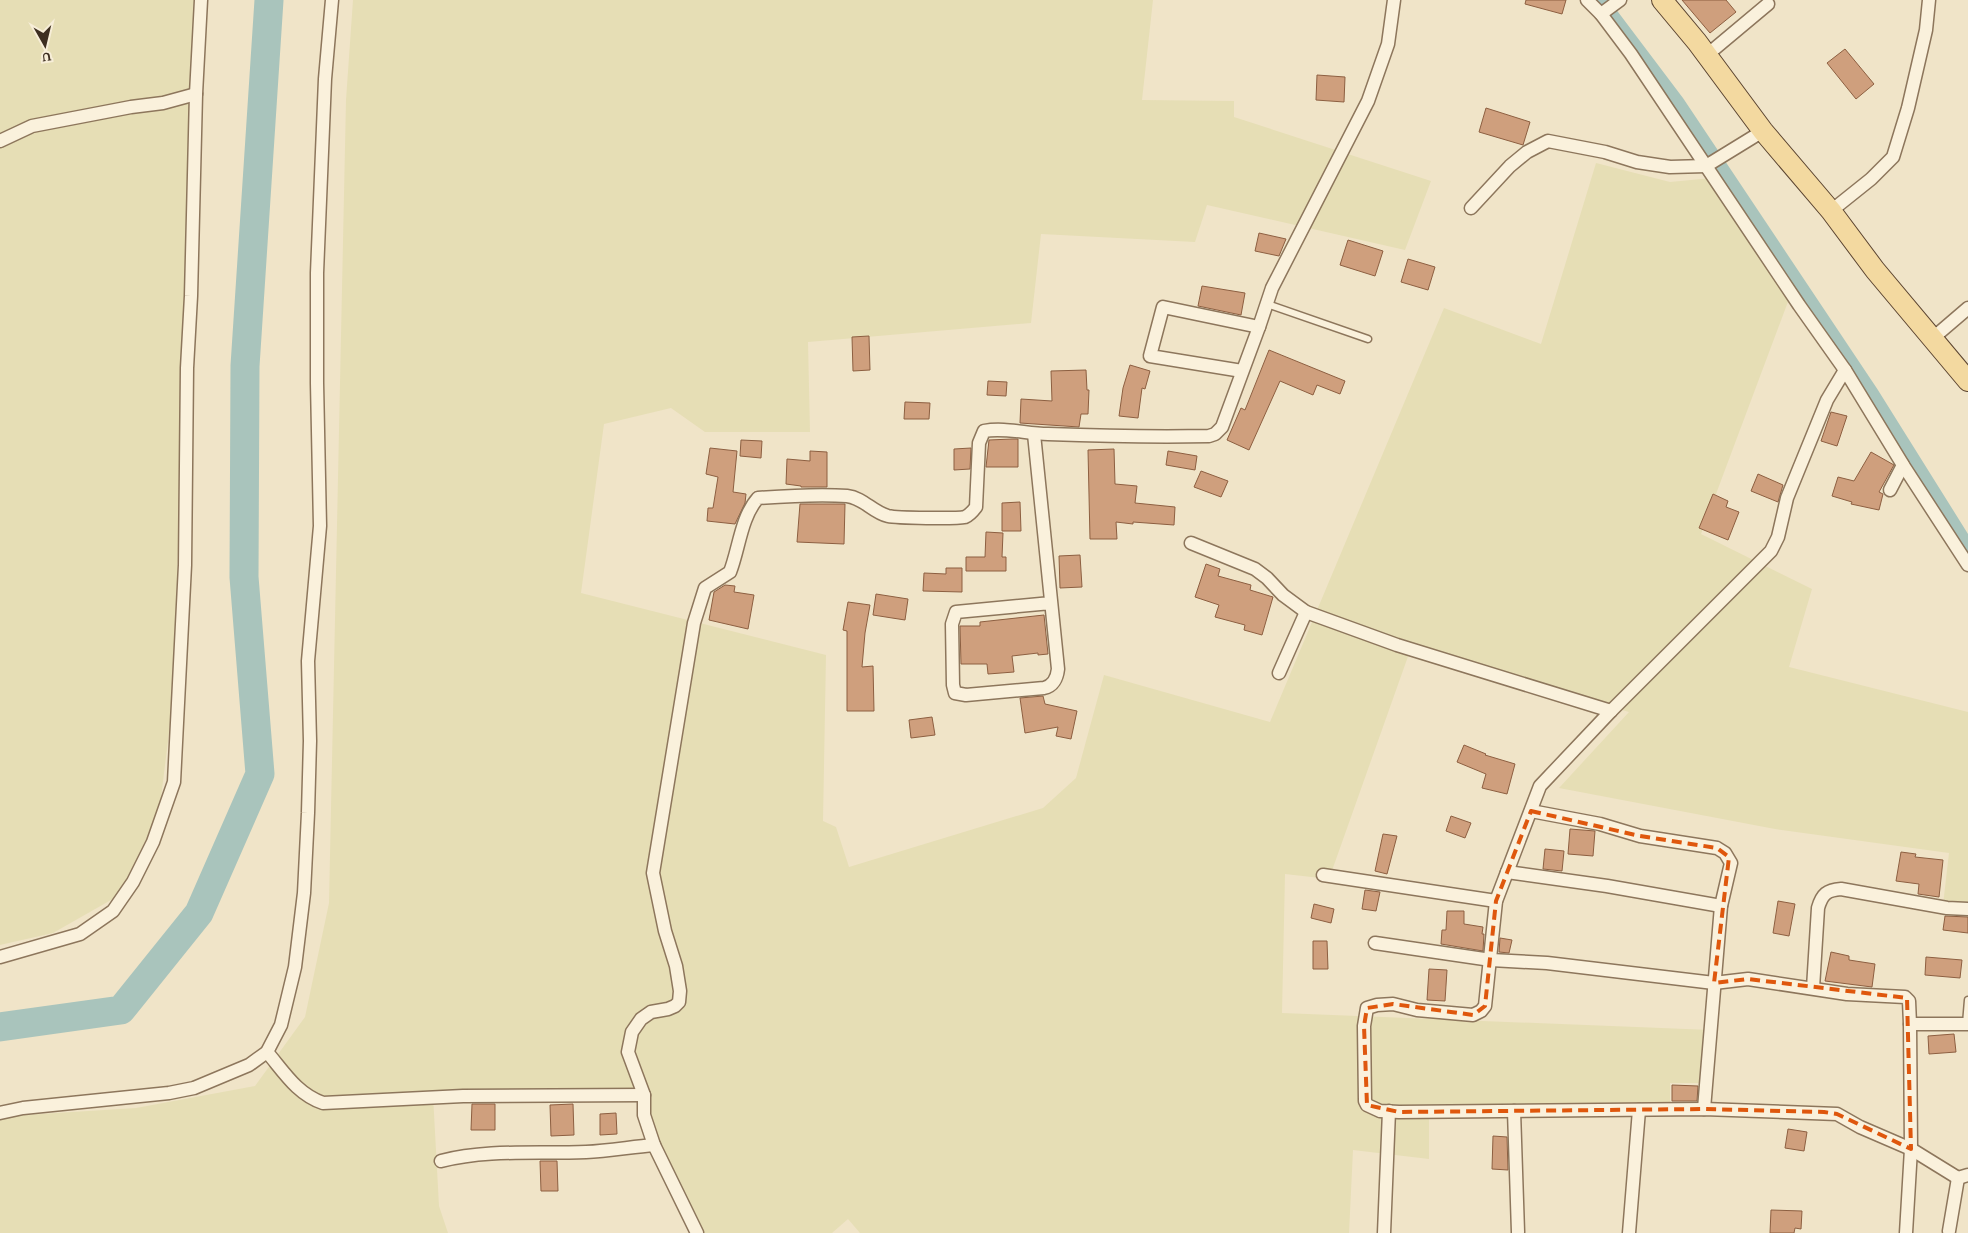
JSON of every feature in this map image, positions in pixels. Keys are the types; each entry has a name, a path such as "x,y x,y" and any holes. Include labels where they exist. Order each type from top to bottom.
{"main road":[{"path":"1662,0 1707,55 1763,131 1831,211 1875,270 1968,381"}],"street":[{"path":"0,956 80,934 113,911 133,882 153,842 174,782 186,565 187,368 191,296 196,94 202,0"},
{"path":"0,1113 24,1108 169,1093 194,1088 249,1066 267,1052 281,1025 295,967 304,893 310,750 308,661 320,526 317,273 325,78 332,0"},
{"path":"697,1233 654,1145 644,1115 644,1095 628,1052 632,1032 641,1019 651,1012 675,1006 680,992 676,966 665,931 653,873 694,623 705,588 730,572 752,506 758,498 847,496 861,500 876,512 889,516 965,517 976,507 978,452 984,431 996,429 1034,434 1201,436 1215,434 1222,427 1272,288 1368,101 1388,44 1394,0"},
{"path":"1587,0 1602,13 1709,165 1799,305 1845,370 1903,465 1968,565"},
{"path":"1602,13 1620,0"},
{"path":"1831,211 1871,179 1893,157 1912,91 1926,30 1929,0"},
{"path":"1707,55 1768,4"},
{"path":"0,141 32,126 131,107 163,103 196,94"},
{"path":"1471,208 1510,166 1527,152 1548,141 1605,152 1637,162 1670,167 1709,165 1763,131"},
{"path":"1242,371 1150,356 1163,307 1259,327"},
{"path":"1933,338 1968,308"},
{"path":"1845,370 1827,400 1787,498 1778,537 1771,551 1611,711 1540,786 1496,902 1485,1006 1481,1011 1473,1015 1417,1010 1392,1004 1367,1008 1364,1026 1365,1101 1367,1105 1380,1111 1704,1109 1837,1114 1860,1127 1911,1149 1963,1177 1949,1231"},
{"path":"1034,434 1058,669 1052,684 1044,688 966,695 955,693 952,686 952,624 956,612 1051,603"},
{"path":"1890,490 1903,465"},
{"path":"1191,543 1255,569 1283,595 1306,612 1397,645 1611,711"},
{"path":"1279,672 1306,612"},
{"path":"1530,811 1600,824 1640,836 1717,848 1729,858 1731,863 1721,906 1704,1109"},
{"path":"1507,872 1607,886 1721,906"},
{"path":"1323,875 1496,902"},
{"path":"1813,988 1818,908 1822,897 1827,891 1841,889 1947,908 1968,909"},
{"path":"1376,943 1491,960 1547,963 1714,983 1748,979 1847,994 1905,997 1909,1002 1910,1024 1911,1149 1906,1233"},
{"path":"1910,1024 1967,1024"},
{"path":"267,1052 294,1085 309,1098 323,1103 463,1096 644,1095"},
{"path":"1629,1233 1639,1110"},
{"path":"1384,1233 1389,1111"},
{"path":"1514,1111 1518,1232"},
{"path":"440,1161 462,1156 492,1153 586,1152 654,1145"}],"lane":[{"path":"1267,304 1368,339"},
{"path":"1967,1024 1968,1000"}],"highlighted area":[{"path":"1531,811 1640,836 1717,848 1729,857 1714,983 1748,979 1907,998 1911,1149 1837,1114 1824,1112 1704,1109 1399,1112 1367,1105 1364,1026 1367,1008 1393,1004 1473,1015 1485,1006 1496,901"}],"shaded area":[{"path":"0,0 203,0 191,153 173,700 159,814 118,896 53,933 0,945"},
{"path":"353,0 1153,0 1142,100 1234,101 1234,117 1431,181 1405,250 1207,205 1195,242 1041,234 1031,323 808,342 810,432 705,432 671,408 604,424 581,593 826,655 823,821 836,827 849,867 1043,808 1076,778 1104,675 1270,722 1444,308 1541,344 1596,163 1670,182 1712,178 1789,299 1701,534 1812,589 1789,667 1968,712 1968,906 1943,905 1949,853 1775,829 1559,788 1629,712 1411,648 1329,879 1285,874 1282,1013 1711,1030 1712,1083 1670,1083 1670,1115 1429,1118 1429,1159 1353,1150 1349,1233 860,1233 848,1219 832,1233 697,1233 635,1088 433,1095 439,1206 448,1233 0,1233 0,1118 136,1108 255,1086 305,1017 329,903 346,100"}],"building":[{"path":"1526,0 1566,0 1562,14 1525,4"},
{"path":"1682,0 1726,0 1736,12 1710,33"},
{"path":"1845,49 1874,84 1856,99 1827,63"},
{"path":"1317,75 1345,77 1344,102 1316,100"},
{"path":"1486,108 1530,122 1523,145 1479,132"},
{"path":"1259,233 1286,239 1279,256 1255,251"},
{"path":"1348,240 1383,251 1375,276 1340,265"},
{"path":"1408,259 1435,267 1428,290 1401,282"},
{"path":"1202,286 1245,293 1241,315 1198,306"},
{"path":"869,336 870,370 853,371 852,337"},
{"path":"1269,350 1345,381 1340,394 1317,385 1313,395 1280,381 1249,450 1227,440 1241,408 1245,410"},
{"path":"1130,365 1150,371 1145,389 1142,388 1138,418 1119,416 1123,388"},
{"path":"1086,370 1087,390 1089,390 1088,414 1081,414 1079,427 1020,423 1021,399 1052,401 1051,371"},
{"path":"988,381 1007,382 1006,396 987,395"},
{"path":"905,402 930,403 929,419 904,419"},
{"path":"1831,412 1847,416 1837,446 1821,441"},
{"path":"1018,439 1018,467 986,467 989,440"},
{"path":"741,440 762,441 761,458 740,456"},
{"path":"710,448 737,451 733,492 746,494 745,503 735,524 707,521 708,508 713,508 718,477 706,474"},
{"path":"971,448 970,469 954,470 954,449"},
{"path":"1114,449 1115,484 1137,486 1135,503 1175,507 1174,525 1116,522 1117,539 1090,539 1088,450"},
{"path":"810,451 827,452 827,487 801,487 786,484 787,459 810,461"},
{"path":"1168,451 1197,456 1195,470 1166,465"},
{"path":"1871,452 1894,465 1879,492 1883,494 1879,510 1851,504 1852,502 1832,496 1838,477 1854,481"},
{"path":"1201,471 1228,481 1221,497 1194,487"},
{"path":"1758,474 1783,485 1778,502 1751,491"},
{"path":"1713,494 1728,501 1726,507 1739,512 1728,540 1699,528"},
{"path":"1020,502 1021,531 1002,531 1002,503"},
{"path":"800,504 845,504 844,544 797,542"},
{"path":"986,532 1003,533 1002,557 1006,557 1006,571 966,571 966,557 985,557"},
{"path":"1080,555 1082,587 1060,588 1059,556"},
{"path":"1206,564 1220,569 1218,576 1251,585 1250,590 1273,597 1262,635 1244,630 1245,625 1215,617 1219,605 1195,597"},
{"path":"946,568 962,568 962,592 923,591 924,573 946,574"},
{"path":"725,585 735,586 734,592 754,595 748,629 709,620 714,592"},
{"path":"876,594 908,599 905,620 873,615"},
{"path":"848,602 870,605 862,667 873,666 874,711 847,711 847,631 843,630"},
{"path":"1044,615 1048,654 1038,655 1038,653 1012,656 1014,672 988,674 987,664 961,664 960,626 980,626 980,622"},
{"path":"1043,696 1045,704 1077,711 1071,739 1056,736 1058,727 1025,733 1020,698"},
{"path":"932,717 935,735 911,738 909,720"},
{"path":"1464,745 1485,755 1515,764 1507,794 1482,788 1486,774 1457,762"},
{"path":"1451,816 1471,823 1465,838 1446,831"},
{"path":"1570,829 1595,831 1593,856 1568,854"},
{"path":"1383,834 1397,836 1387,874 1375,871"},
{"path":"1545,849 1564,851 1562,871 1543,869"},
{"path":"1901,852 1916,854 1915,857 1943,860 1939,897 1918,894 1919,884 1896,881"},
{"path":"1365,890 1380,892 1376,911 1362,909"},
{"path":"1778,901 1795,904 1789,936 1773,933"},
{"path":"1314,904 1334,909 1331,923 1311,918"},
{"path":"1447,911 1464,911 1464,924 1483,927 1483,951 1441,944 1442,930 1446,930"},
{"path":"1945,916 1968,917 1968,933 1943,930"},
{"path":"1500,938 1512,940 1509,953 1499,952"},
{"path":"1313,941 1327,941 1328,969 1313,969"},
{"path":"1831,952 1849,956 1849,960 1875,964 1872,987 1825,981"},
{"path":"1926,957 1962,960 1960,978 1925,975"},
{"path":"1429,969 1447,970 1445,1001 1427,1000"},
{"path":"1954,1034 1956,1052 1929,1054 1928,1036"},
{"path":"1672,1085 1698,1086 1697,1101 1672,1101"},
{"path":"472,1104 495,1104 495,1130 471,1130"},
{"path":"573,1104 574,1135 551,1136 550,1105"},
{"path":"616,1113 617,1134 600,1135 600,1114"},
{"path":"1788,1129 1807,1132 1804,1151 1785,1148"},
{"path":"1493,1136 1507,1137 1508,1170 1492,1169"},
{"path":"540,1161 557,1161 558,1191 541,1191"},
{"path":"1771,1210 1802,1211 1801,1229 1795,1228 1794,1233 1770,1233"}],"waterway":[{"path":"0,1027 121,1010 199,913 260,774 244,577 245,366 269,0"},
{"path":"1599,0 1676,102 1871,394 1968,549"}]}
